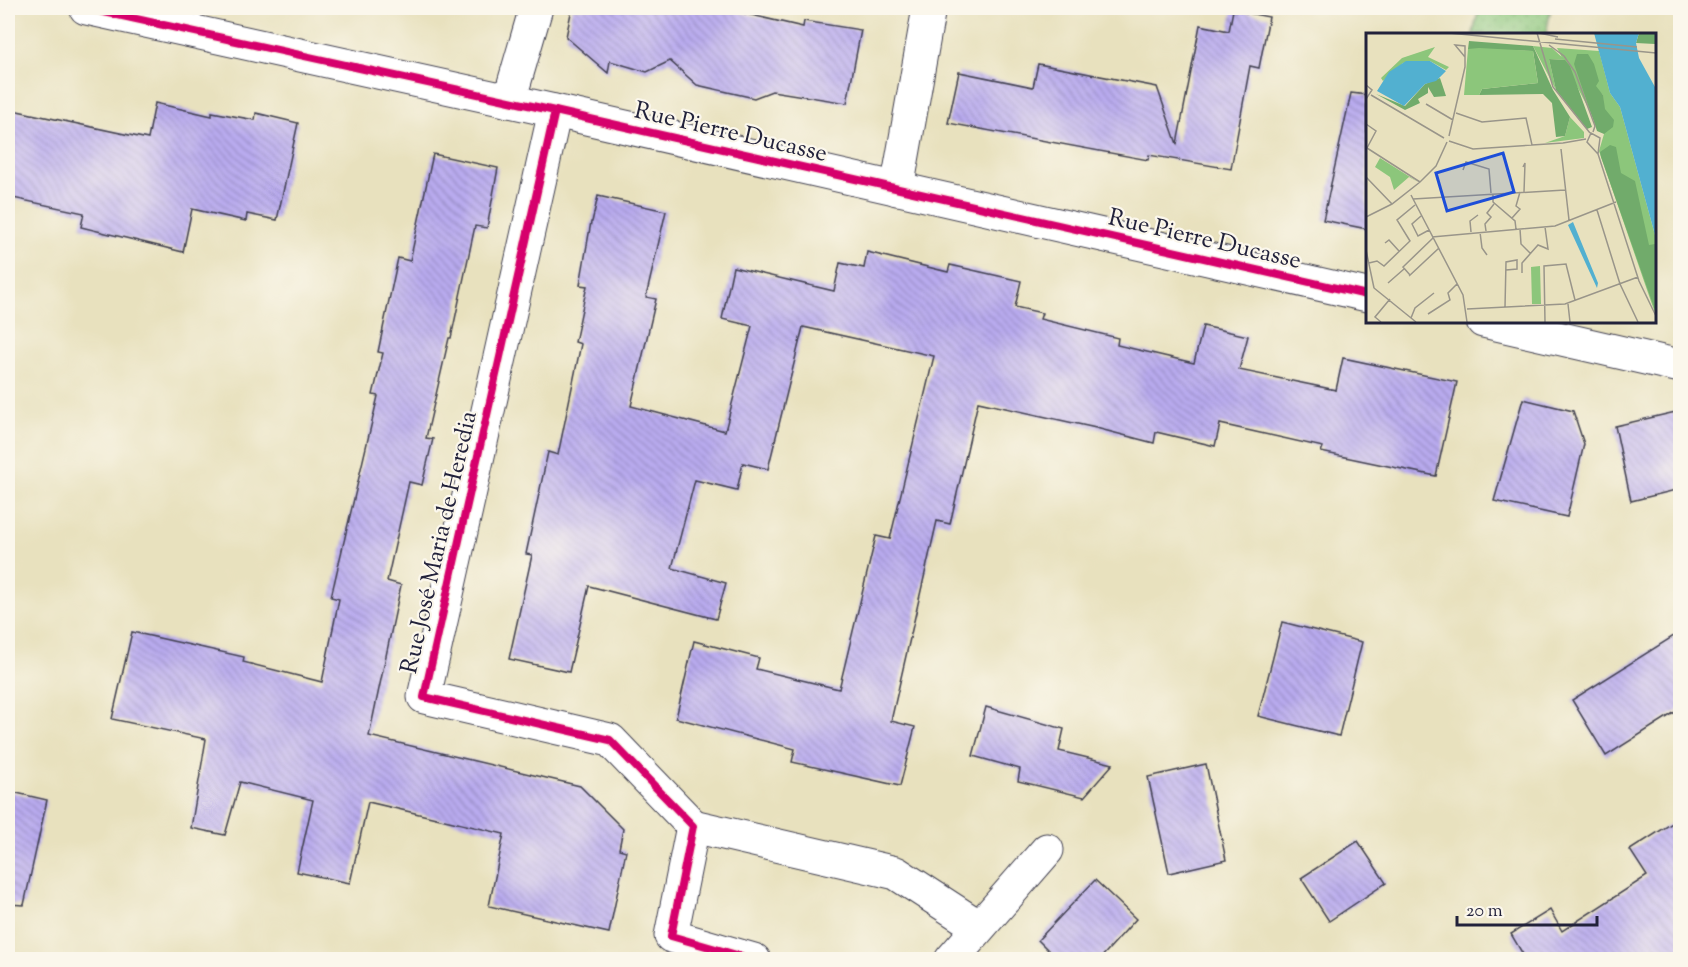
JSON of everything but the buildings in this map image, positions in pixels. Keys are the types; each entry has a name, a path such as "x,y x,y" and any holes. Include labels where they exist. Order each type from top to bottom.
{"street":[{"name":"Rue Pierre Ducasse","path":"86,8 555,111 1366,295"},
{"path":"509,102 536,8"},
{"path":"897,189 929,8"},
{"name":"Rue José Maria de Heredia","path":"555,111 424,697 610,740 693,826"},
{"path":"1487,322 1680,366"},
{"path":"754,960 671,936 693,826 896,873 979,927"},
{"path":"951,960 1047,850"}],"green space":[{"path":"1479,8 1551,8 1546,33 1473,33"}],"cycle path":[{"path":"86,8 555,111 1366,295"},
{"path":"555,111 424,697 610,740 693,826 671,936 754,960"}]}
